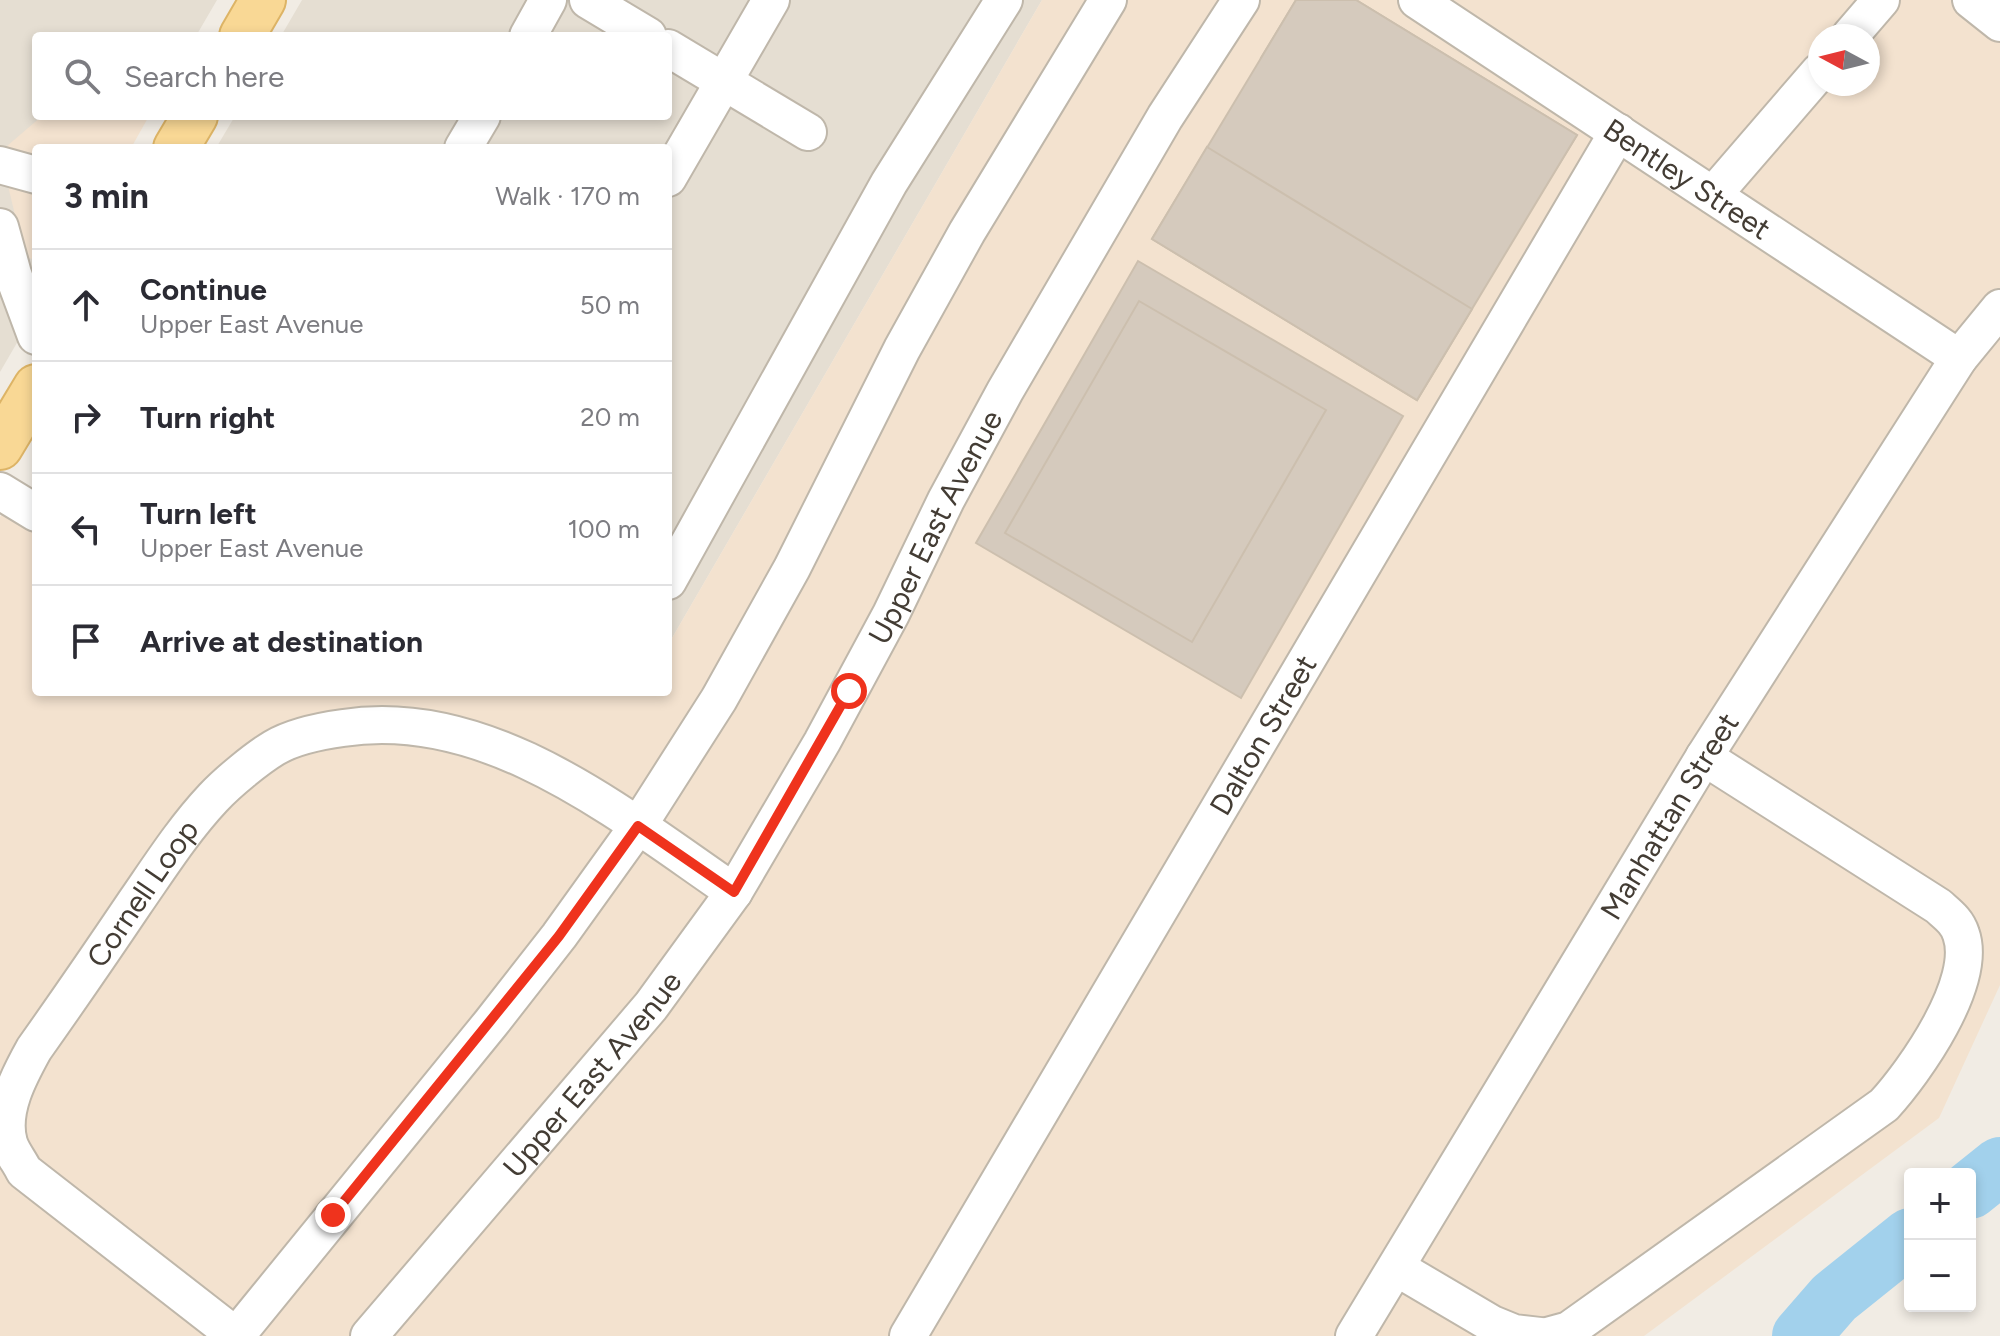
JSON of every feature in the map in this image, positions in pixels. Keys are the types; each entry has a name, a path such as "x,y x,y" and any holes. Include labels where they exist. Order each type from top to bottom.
{"main road":[{"path":"244,32 263,0"},
{"path":"178,144 193,120"},
{"path":"0,447 32,394"}],"street":[{"path":"530,32 548,0"},
{"path":"588,0 641,32"},
{"path":"672,171 771,0"},
{"path":"672,574 889,183 1004,0"},
{"path":"236,1336 491,1023 559,936 638,826 719,699 792,568 902,349 967,232 1108,0"},
{"name":"Upper East Avenue","path":"369,1336 651,1006 734,892 822,742 1005,391 1165,117 1241,0"},
{"name":"Bentley Street","path":"1417,0 1959,358"},
{"path":"1860,24 1881,0"},
{"path":"1971,0 2000,23"},
{"path":"672,50 808,132"},
{"path":"1713,195 1808,85"},
{"path":"465,144 480,120"},
{"name":"Dalton Street","path":"908,1336 1618,132"},
{"path":"0,165 32,174"},
{"path":"0,227 6,271 32,327"},
{"name":"Manhattan Street","path":"1354,1336 1704,757 1959,358 2000,308"},
{"path":"0,491 32,511"},
{"name":"Cornell Loop","path":"236,1336 24,1171 9,1143 8,1112 18,1077 34,1049 182,834 215,796 275,747 318,732 373,724 424,727 468,737 513,754 561,779 638,826 734,892"},
{"path":"1547,1336 1569,1330 1884,1105 1908,1078 1938,1029 1959,984 1964,959 1963,938 1955,921 1938,906 1704,757"},
{"path":"1397,1268 1492,1324 1514,1333 1540,1336"}],"shaded area":[{"path":"0,0 217,0 198,32 32,32 32,120 135,120 50,144 32,144 32,317 0,372"},
{"path":"302,0 1042,0 672,638 672,144 218,144 233,120 672,120 672,32 283,32"},
{"path":"1042,0 2000,0 2000,985 1939,1118 1644,1336 0,1336 0,517 9,503 32,517 32,696 672,696 672,638"},
{"path":"37,120 147,120 133,144 32,144 32,259 25,257 0,152"}],"building":[{"path":"1296,0 1356,0 1577,135 1525,219 1261,58"},
{"path":"1296,0 1356,0 1577,135 1417,400 1152,239"},
{"path":"1207,147 1472,309 1417,400 1152,239"},
{"path":"1138,261 1403,416 1241,698 976,543"},
{"path":"1139,301 1326,410 1192,642 1005,533"}],"waterway":[{"path":"1976,1185 2000,1166"},
{"path":"1801,1336 1834,1298 1906,1240"}],"route":[{"path":"333,1215 491,1023 559,936 638,826 734,892 849,691"}]}
